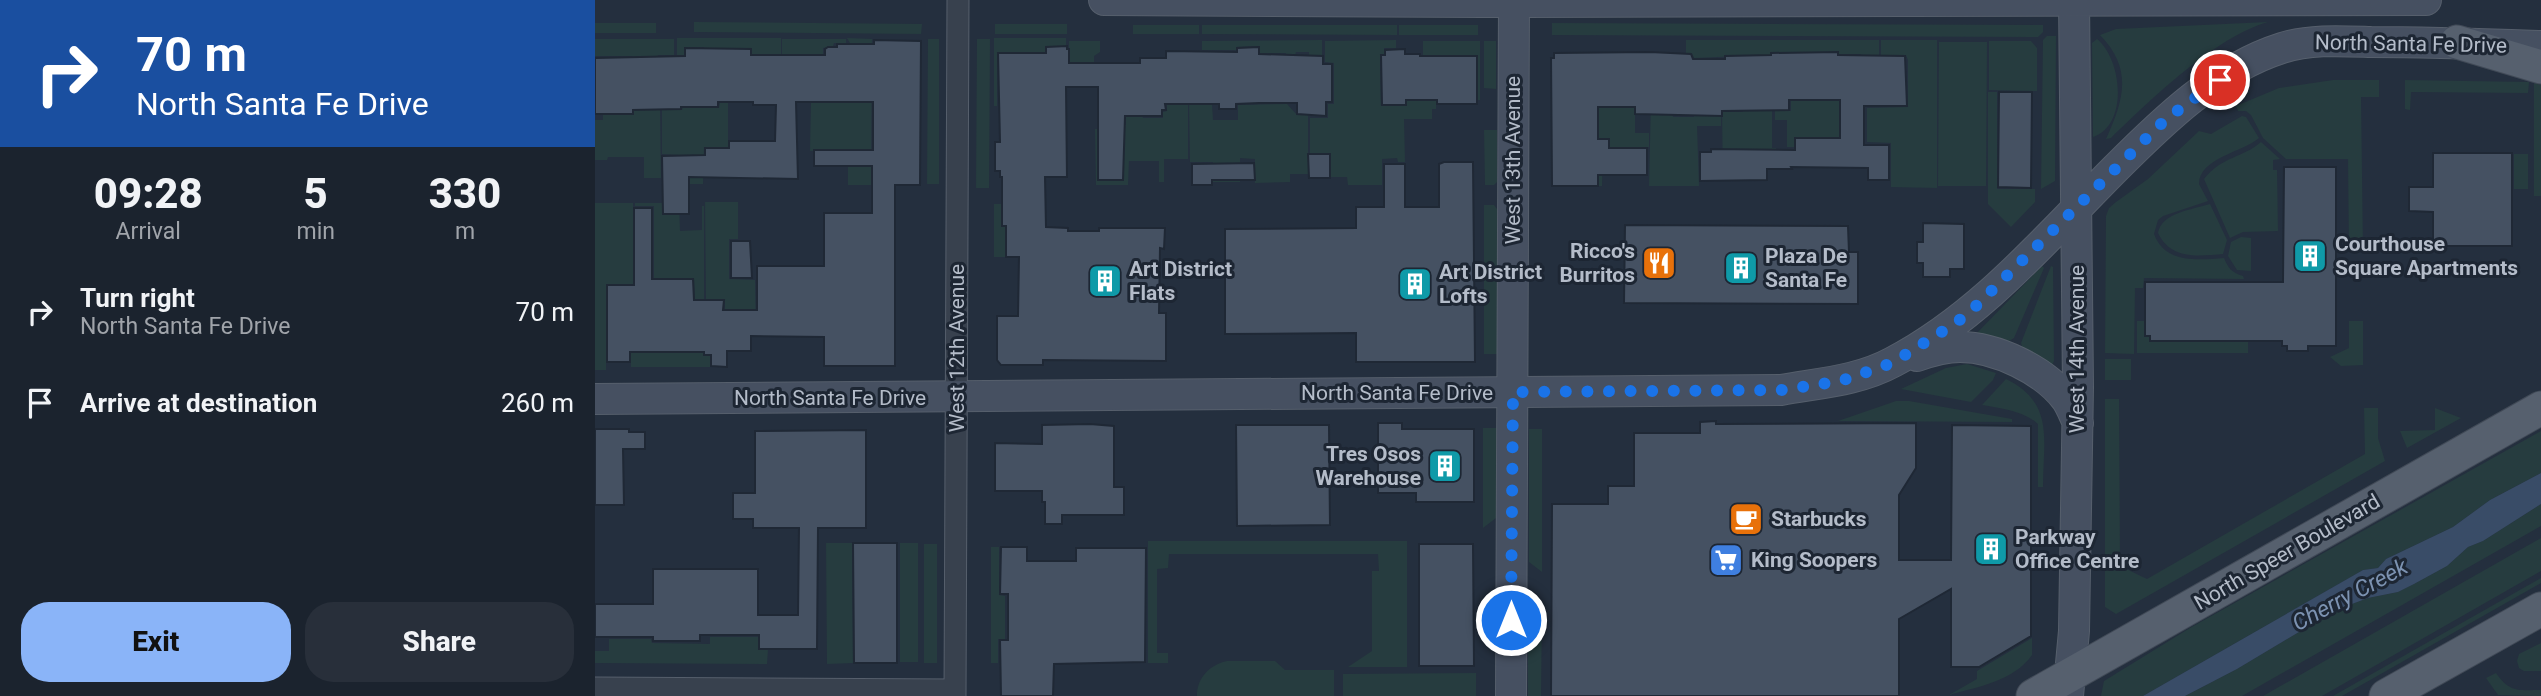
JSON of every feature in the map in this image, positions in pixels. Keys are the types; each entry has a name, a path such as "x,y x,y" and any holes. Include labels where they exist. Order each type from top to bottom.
{"main road":[{"path":"1104,0 2426,0"},
{"name":"West 14th Avenue","path":"2069,686 2074,631 2078,424 2074,1"},
{"name":"West 13th Avenue","path":"1511,696 1514,2"},
{"name":"North Santa Fe Drive","path":"595,399 1781,390 1841,381 1892,363 1956,323 2182,106 2220,80 2273,51 2322,41 2541,46"},
{"path":"2457,42 2541,67"},
{"path":"1892,363 1933,351 1960,347 1981,350 2020,365 2049,382 2067,400 2078,424"},
{"name":"North Speer Boulevard","path":"2033,696 2069,686 2541,408"},
{"path":"2386,696 2541,609"}],"street":[{"name":"West 12th Avenue","path":"955,693 958,0"},
{"path":"595,688 955,693"}],"green space":[{"path":"694,22 922,24 921,34 694,32"},
{"path":"2268,22 2227,41 2205,55 2111,138 2106,139 2121,99 2122,86 2118,61 2100,35 2116,29"},
{"path":"595,23 656,23 656,33 595,33"},
{"path":"1552,23 2043,25 2043,32 2038,37 1552,35"},
{"path":"995,24 1067,24 1067,34 995,34"},
{"path":"1133,25 1199,25 1199,34 1133,34"},
{"path":"1202,25 1397,25 1397,35 1202,34"},
{"path":"1399,25 1478,25 1478,35 1399,35"},
{"path":"2047,36 2056,36 2055,181 2041,189 2043,40"},
{"path":"677,38 781,38 781,55 752,55 752,49 684,47 684,55 677,55"},
{"path":"847,38 872,39 871,185 848,185 848,149 810,151 811,103 849,103 850,43"},
{"path":"994,38 1066,38 1066,46 1046,46 1045,53 997,53 997,106 994,106"},
{"path":"595,39 674,39 674,55 658,55 657,62 633,62 632,56 595,56"},
{"path":"782,39 846,39 846,43 834,43 833,46 823,48 823,57 801,56 782,54"},
{"path":"928,39 939,39 939,184 927,184"},
{"path":"977,39 990,39 989,188 976,188"},
{"path":"2097,39 2112,61 2118,91 2117,106 2112,119 2105,130 2093,137 2092,43"},
{"path":"1322,40 1322,55 1309,55 1309,52 1296,52 1295,56 1286,56 1286,53 1260,53 1259,46 1236,47 1236,50 1202,50 1202,41"},
{"path":"1396,40 1396,48 1384,48 1384,55 1380,55 1381,106 1405,106 1407,101 1431,101 1431,89 1436,89 1436,109 1432,109 1432,119 1404,119 1405,162 1398,162 1397,158 1382,159 1382,185 1348,185 1347,177 1310,177 1310,118 1328,118 1328,104 1334,104 1334,63 1325,62 1325,41"},
{"path":"1686,40 1879,40 1879,107 1864,107 1861,54 1771,52 1771,59 1765,59 1765,55 1748,55 1747,59 1741,56 1694,58 1692,53 1686,53"},
{"path":"1881,40 1937,40 1937,188 1891,187 1891,143 1867,142 1867,108 1908,107 1906,55 1881,55"},
{"path":"1069,41 1100,41 1100,52 1094,56 1094,72 1069,72"},
{"path":"1423,41 1480,41 1480,100 1478,55 1437,55 1436,83 1431,83 1431,56 1423,55"},
{"path":"1484,41 1496,41 1496,89 1484,88"},
{"path":"1989,41 2031,41 2037,48 2037,91 1989,90"},
{"path":"1939,42 1987,42 1986,186 1938,186"},
{"path":"1694,59 1721,106 1721,126 1697,126 1699,186 1649,186 1651,100 1672,100 1673,117 1694,117"},
{"path":"2333,80 2379,80 2379,97 2361,97 2363,251 2349,252 2348,159 2286,159 2263,138 2251,115 2246,111 2238,111 2236,106 2279,88"},
{"path":"2405,80 2529,82 2528,93 2411,92 2410,110 2405,109"},
{"path":"2534,83 2541,85 2541,196 2534,196"},
{"path":"1791,89 1817,90 1817,100 1839,100 1839,138 1794,137 1794,147 1787,147 1787,120 1775,120 1775,111 1791,111"},
{"path":"1988,92 1997,92 1997,189 2035,189 2035,202 2011,227 1988,204"},
{"path":"1189,99 1195,99 1195,105 1212,104 1213,120 1238,120 1238,105 1287,104 1297,115 1308,115 1308,174 1290,174 1290,182 1255,183 1255,159 1240,158 1240,182 1213,182 1213,162 1190,162"},
{"path":"634,100 660,100 661,178 644,178 644,157 608,157 607,160 595,160 595,120 603,120 603,112 608,112 609,115 634,115"},
{"path":"1599,102 1628,102 1628,107 1635,107 1635,133 1649,133 1649,147 1636,148 1636,160 1610,150 1610,139 1603,139 1602,186 1598,186"},
{"path":"1744,102 1772,111 1772,148 1776,148 1776,169 1768,169 1768,150 1750,149 1750,181 1723,181 1722,112 1743,112"},
{"path":"720,103 728,103 728,147 704,147 703,184 680,184 680,155 662,154 662,110 682,110 683,107 719,108"},
{"path":"1167,103 1188,103 1188,159 1164,159 1164,182 1159,182 1159,161 1129,161 1128,185 1096,185 1095,129 1106,129 1107,125 1126,125 1126,114 1142,115 1143,118 1163,118"},
{"path":"2242,116 2246,117 2259,138 2206,168 2199,184 2208,201 2163,216 2158,220 2154,234 2159,244 2174,255 2193,259 2224,258 2231,270 2244,279 2144,278 2143,288 2135,288 2134,354 2105,353 2106,216 2109,208 2148,179 2199,131 2211,134"},
{"path":"1484,130 1497,130 1497,182 1494,185 1485,185"},
{"path":"2261,142 2280,159 2273,160 2273,170 2277,170 2278,231 2243,232 2230,238 2204,179 2225,161"},
{"path":"2514,154 2528,154 2528,189 2514,189"},
{"path":"705,202 738,202 738,239 729,239 729,279 755,280 756,335 746,319 746,309 736,309 736,320 725,310 725,300 706,299"},
{"path":"595,203 633,203 633,284 606,284 606,370 595,370"},
{"path":"635,203 679,203 680,231 702,230 704,206 704,303 695,303 694,278 680,278 680,288 654,298 654,206 635,206"},
{"path":"994,204 1001,204 1001,227 1005,227 1005,257 994,257"},
{"path":"2210,204 2227,240 2223,254 2186,254 2163,242 2158,233 2165,220"},
{"path":"1484,205 1494,205 1497,209 1497,354 1484,354"},
{"path":"2241,237 2251,238 2251,271 2237,270 2228,256 2231,242"},
{"path":"2042,266 2044,268 2014,338 2006,343 1976,334"},
{"path":"2051,266 2054,361 2051,367 2023,350 2021,343"},
{"path":"2137,321 2145,321 2145,336 2150,336 2151,341 2248,341 2248,353 2137,353"},
{"path":"2349,321 2363,321 2363,365 2341,366 2330,357 2349,348"},
{"path":"700,325 703,325 703,356 710,356 710,367 631,367 631,348 634,352 654,352 655,348 679,353 699,353"},
{"path":"2105,359 2131,359 2131,380 2105,380"},
{"path":"1967,364 1996,373 1993,380 1971,402 1901,389 1946,368"},
{"path":"2006,379 2022,389 2039,411 2044,439 2043,487 2038,487 2038,424 2019,413 1982,405"},
{"path":"2105,399 2119,399 2120,566 2147,579 2365,454 2364,408 2378,408 2378,438 2385,461 2116,614 2105,607"},
{"path":"1896,401 2012,419 2012,422 1838,421"},
{"path":"2435,408 2461,418 2407,448 2400,431 2435,430"},
{"path":"1483,428 1497,428 1496,518 1483,528"},
{"path":"1529,429 1542,429 1542,572 1529,562"},
{"path":"2541,431 2541,473 2490,500 2453,527 2386,559 2378,568 2363,570 2143,696 2101,696 2104,681 2190,628"},
{"path":"2541,504 2541,526 2242,696 2185,696 2237,669 2336,610 2368,598 2398,592 2414,584 2447,566 2468,547 2483,541"},
{"path":"2541,538 2541,571 2322,696 2263,696"},
{"path":"1148,541 1407,541 1407,667 1348,667 1372,651 1372,571 1379,571 1378,554 1169,554 1168,568 1157,569 1157,653 1168,653 1168,663 1148,663"},
{"path":"826,543 852,543 853,663 827,664"},
{"path":"900,543 918,543 918,662 900,662"},
{"path":"924,544 937,544 937,663 924,663"},
{"path":"991,547 999,547 999,595 1005,596 1005,639 998,639 998,663 991,663"},
{"path":"2541,578 2541,583 2342,696 2333,696"},
{"path":"1542,611 1541,696 1528,696 1528,626"},
{"path":"710,637 758,637 758,650 768,650 767,664 595,663 595,651 609,651 609,639 710,644"},
{"path":"2032,638 2032,655 2015,671 1983,686 1949,695 1977,679 1977,671"},
{"path":"2541,643 2541,671 2524,671 2519,668 2519,654"},
{"path":"1227,661 1275,661 1285,670 1334,670 1334,696 1197,696 1199,683 1206,673 1215,665"},
{"path":"1476,673 1476,696 1343,696 1343,674"},
{"path":"2496,673 2510,687 2541,690 2541,696 2498,695 2486,678"}],"water":[{"name":"Cherry Creek","path":"2541,473 2541,504 2483,541 2468,547 2447,566 2398,592 2368,598 2336,610 2237,669 2185,696 2143,696 2363,570 2378,568 2386,559 2453,527 2490,500"}],"building":[{"path":"874,40 921,41 920,185 895,185 895,366 824,366 824,337 751,336 751,351 727,351 727,367 711,366 711,355 704,355 704,352 630,352 630,362 607,362 607,285 634,285 634,208 652,208 652,279 693,279 694,300 724,300 723,310 757,310 757,266 824,266 824,213 872,213 872,166 814,166 814,150 873,150 873,102 796,102 798,179 689,177 689,214 663,214 662,156 705,155 705,148 729,148 729,141 775,141 776,105 718,102 718,107 633,110 633,114 595,114 595,58 685,56 685,48 751,49 751,55 825,55 825,49 837,47 837,44 874,44"},
{"path":"1067,46 1069,63 1140,63 1140,58 1166,58 1166,51 1237,52 1237,48 1259,47 1259,54 1323,56 1323,64 1332,64 1332,102 1326,102 1326,116 1297,114 1297,103 1259,103 1236,104 1236,109 1219,109 1219,104 1165,104 1166,110 1162,110 1162,116 1125,116 1123,180 1098,180 1098,87 1066,87 1067,177 1045,177 1046,227 1068,228 1068,231 1165,228 1164,249 1160,248 1159,313 1166,313 1166,361 1043,360 1043,365 1001,365 997,360 997,316 1018,316 1019,257 1006,257 1006,226 1002,226 1002,177 1000,171 995,171 995,142 1000,142 998,53 1046,53 1046,47"},
{"path":"1405,49 1405,54 1420,56 1477,56 1477,104 1437,104 1437,100 1406,100 1406,105 1382,105 1381,55 1385,55 1385,50"},
{"path":"1838,52 1838,55 1905,56 1907,106 1864,106 1864,145 1889,145 1889,180 1868,180 1868,168 1791,167 1792,169 1767,169 1767,180 1700,181 1700,152 1711,152 1711,149 1795,150 1795,138 1840,138 1840,100 1789,100 1789,110 1722,111 1722,116 1635,114 1635,107 1598,107 1598,139 1609,139 1609,148 1647,148 1647,175 1598,175 1598,186 1552,186 1551,58 1554,58 1554,53 1691,54 1693,59 1725,59 1725,56 1771,53"},
{"path":"1999,92 2032,92 2031,188 1998,187"},
{"path":"2433,153 2512,153 2512,246 2433,246 2433,212 2409,211 2409,187 2433,187"},
{"path":"1308,154 1330,154 1330,178 1309,178"},
{"path":"1473,162 1475,362 1356,362 1356,333 1225,334 1225,229 1356,228 1356,207 1384,207 1384,164 1405,164 1405,207 1439,207 1439,164"},
{"path":"1254,163 1255,180 1212,180 1212,185 1192,185 1192,164"},
{"name":"Courthouse Square Apartments","path":"2284,167 2336,167 2336,346 2308,346 2308,351 2287,351 2287,346 2282,346 2282,341 2150,341 2150,336 2145,336 2145,282 2283,282"},
{"path":"1923,223 1964,224 1964,269 1950,269 1950,277 1923,277 1923,263 1917,263 1917,242 1923,242"},
{"name":"Plaza De Santa Fe","path":"1625,225 1848,226 1849,252 1858,252 1858,304 1624,303"},
{"path":"731,241 750,241 752,278 731,278"},
{"name":"King Soopers","path":"1716,421 1716,424 1916,423 1916,468 1899,495 1899,560 1951,560 1952,425 2031,426 2031,636 1979,667 1951,667 1951,589 1899,619 1899,696 1551,696 1552,504 1608,504 1608,486 1634,486 1634,433 1700,433 1700,422"},
{"name":"Tres Osos Warehouse","path":"1378,423 1402,423 1402,429 1474,429 1474,502 1416,502 1416,493 1378,493"},
{"path":"1042,425 1114,426 1114,487 1124,487 1124,515 1062,515 1062,524 1045,524 1042,491 995,491 995,443 1042,444"},
{"path":"1236,425 1329,425 1330,525 1237,526"},
{"path":"595,429 645,432 645,449 623,449 624,505 595,505"},
{"path":"866,430 866,528 818,528 817,649 759,649 759,635 700,635 700,641 653,641 653,637 595,637 595,604 653,604 653,569 758,569 758,615 798,615 799,528 753,528 753,519 733,519 733,493 755,493 755,431"},
{"path":"853,543 897,543 897,663 854,663"},
{"path":"1419,544 1473,544 1474,666 1419,666"},
{"path":"1001,547 1027,547 1027,561 1076,561 1076,548 1146,548 1145,662 1054,664 1053,696 1001,696 1000,640 1008,640 1008,594 1000,594"}],"place":[{"name":"Courthouse Square Apartments","path":"2310,256"},
{"name":"Ricco's Burritos","path":"1659,263"},
{"name":"Plaza De Santa Fe","path":"1741,268"},
{"name":"Art District Flats","path":"1105,281"},
{"name":"Art District Lofts","path":"1415,284"},
{"name":"Tres Osos Warehouse","path":"1445,466"},
{"name":"Starbucks","path":"1746,519"},
{"name":"Parkway Office Centre","path":"1991,549"},
{"name":"King Soopers","path":"1726,560"}],"route":[{"path":"1511,620 1513,392 1781,390 1841,381 1892,363 1956,323 1976,306 2166,119 2220,80"}]}
